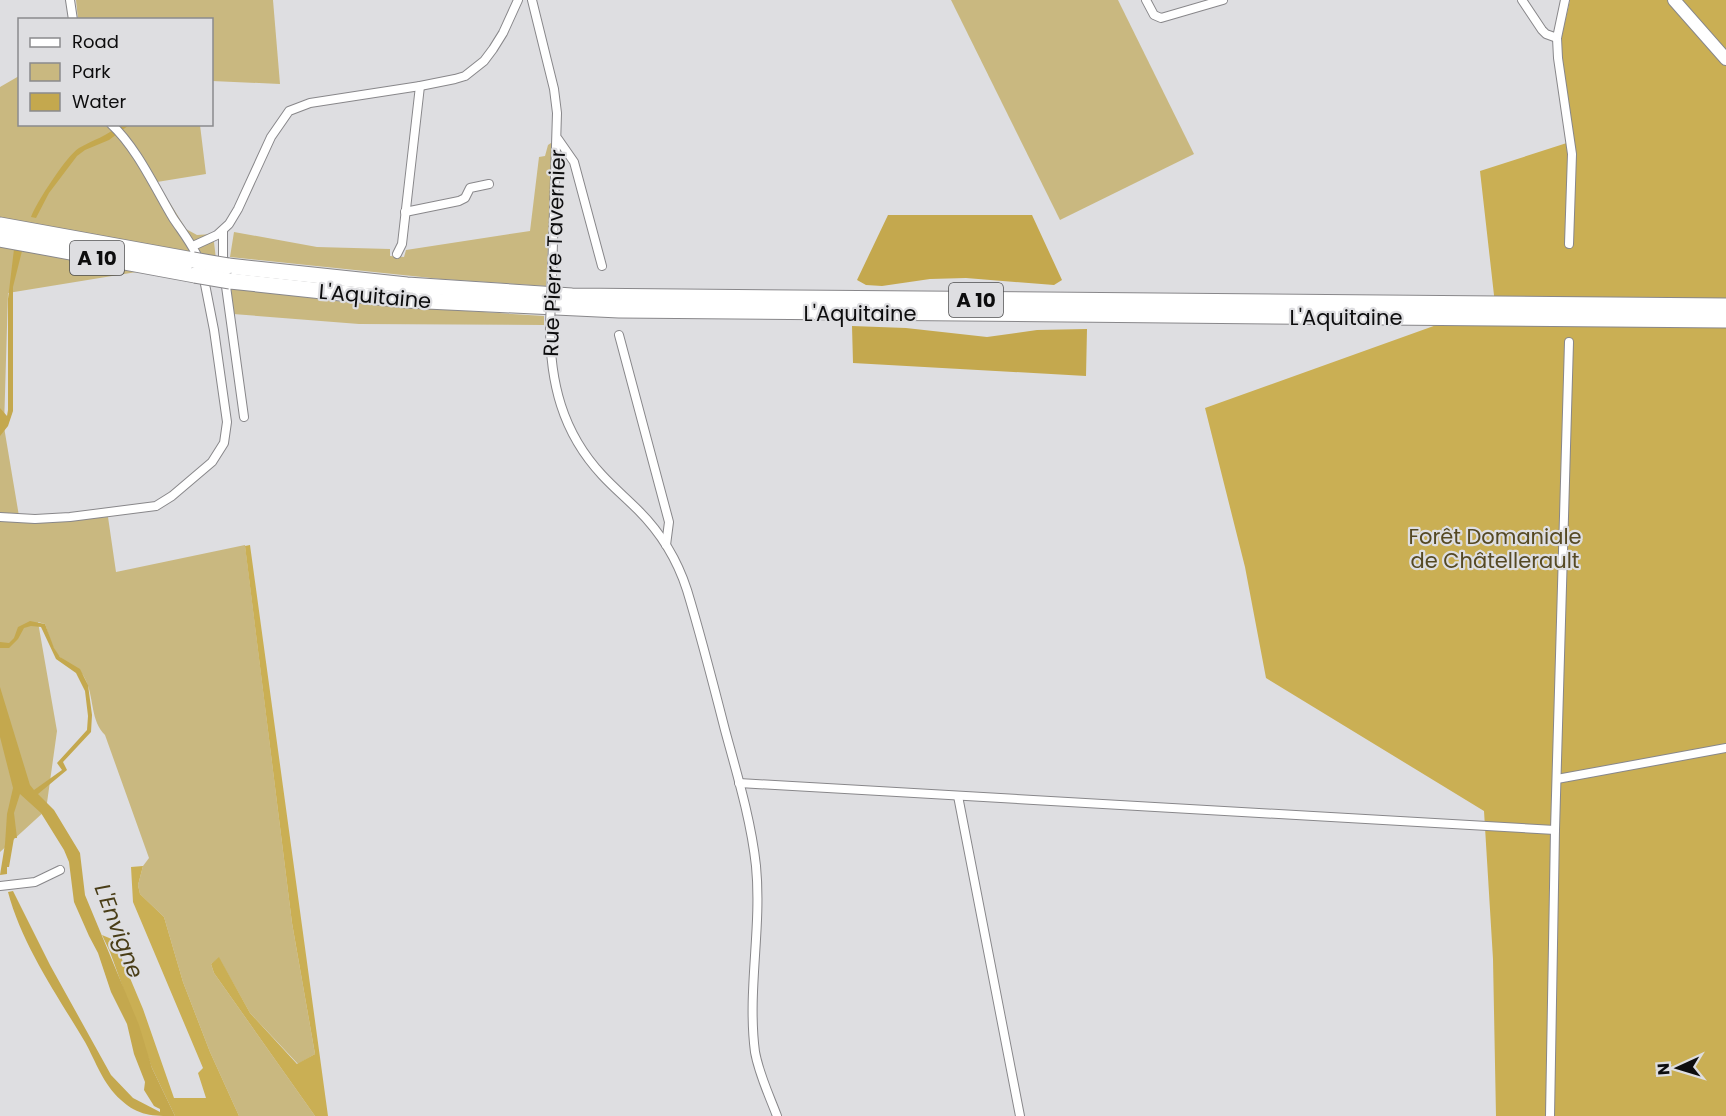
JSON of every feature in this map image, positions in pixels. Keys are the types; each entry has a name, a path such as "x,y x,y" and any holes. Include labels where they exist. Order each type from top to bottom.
{"highway":[{"name":"L'Aquitaine","path":"0,225 194,260 229,273 349,294 452,303 629,310 1726,320"},
{"name":"L'Aquitaine","path":"0,239 194,260"},
{"name":"L'Aquitaine","path":"229,273 573,296 1726,306"}],"street":[{"path":"70,0 73,18"},
{"path":"194,260 223,231 238,209 271,138 289,111 310,103 454,80 475,69 484,61 503,33 518,0"},
{"name":"Rue Pierre Tavernier","path":"532,0 554,88 558,139 550,326 551,371 555,390 569,428 578,444 600,474 637,509 666,545 678,567 691,602 739,783 754,851 757,885 753,1022 756,1054 763,1082 777,1116"},
{"path":"1146,0 1154,15 1161,18 1223,0"},
{"path":"1522,0 1546,34 1557,38"},
{"path":"1565,0 1557,38 1572,154 1569,244"},
{"path":"1674,0 1726,59"},
{"path":"397,254 402,244 420,86"},
{"path":"0,517 36,519 70,517 156,506 200,474 220,454 225,443 226,422 214,330 200,263 194,260 180,229 121,135 112,126"},
{"path":"558,139 574,162 602,266"},
{"path":"405,212 459,201 465,198 470,188 489,184"},
{"path":"223,231 222,255 244,417"},
{"path":"619,334 669,522 666,545"},
{"path":"1550,1116 1555,830 1569,342"},
{"path":"1557,779 1726,748"},
{"path":"739,783 1555,830"},
{"path":"958,796 1020,1116"},
{"path":"0,886 35,882 60,870"}],"green space":[{"path":"76,0 273,0 280,84 213,81 213,18 78,18"},
{"path":"951,0 1118,0 1194,154 1060,220"},
{"name":"Forêt Domaniale de Châtellerault","path":"1570,0 1726,0 1726,1116 1496,1116 1493,959 1484,811 1266,678 1245,567 1205,408 1495,304 1480,171 1573,141 1562,55 1562,35"},
{"path":"18,77 18,126 200,126 206,174 157,182 186,229 197,235 213,234 216,259 8,293 4,427 20,522 55,522 108,517 116,572 245,545 292,923 315,1054 298,1064 250,1013 219,958 211,964 214,973 315,1116 239,1116 210,1052 183,982 164,917 140,894 138,885 143,866 149,858 105,735 97,724 85,678 58,655 45,624 38,622 57,731 46,810 0,852 0,87"},
{"path":"551,143 553,151 546,286 441,279 230,257 234,232 317,247 390,249 390,256 404,257 406,250 530,231 539,157 545,156 548,145"},
{"path":"231,288 361,304 544,316 544,325 359,324 233,314"},
{"path":"250,545 328,1116 315,1116 214,973 211,964 219,957 250,1013 297,1064 315,1054 292,923 245,546"},
{"path":"143,866 138,885 140,894 164,917 183,982 210,1052 239,1116 175,1116 152,1068 102,935 114,940 143,1009 174,1098 206,1098 198,1073 203,1068 133,902 131,867"}],"water":[{"path":"118,126 128,126 109,140 77,156 49,193 36,218 31,217 52,180 74,152"},
{"path":"888,215 1032,215 1062,280 1054,285 966,278 930,279 882,286 866,285 857,280"},
{"path":"14,249 22,251 13,287 13,411 8,426 0,436 0,408 7,416 8,410 8,299"},
{"path":"852,326 906,328 987,337 1037,330 1087,329 1086,376 853,363"},
{"path":"30,621 45,624 60,657 80,669 88,685 92,715 91,732 63,762 67,770 38,794 54,810 80,853 85,895 139,1025 152,1068 175,1116 140,1112 127,1105 115,1094 31,950 8,892 13,891 50,965 111,1075 133,1098 160,1112 144,1090 145,1082 134,1054 127,1024 111,992 98,953 74,902 69,862 64,850 41,813 20,794 14,813 17,838 14,838 7,874 0,875 7,814 13,788 0,737 0,687 30,785 34,790 62,770 57,763 87,730 85,691 76,673 56,659 41,627 24,628 9,648 0,648 0,642 9,643 14,638 18,627"}],"water label":[{"name":"L'Envigne","path":"119,931"}]}
